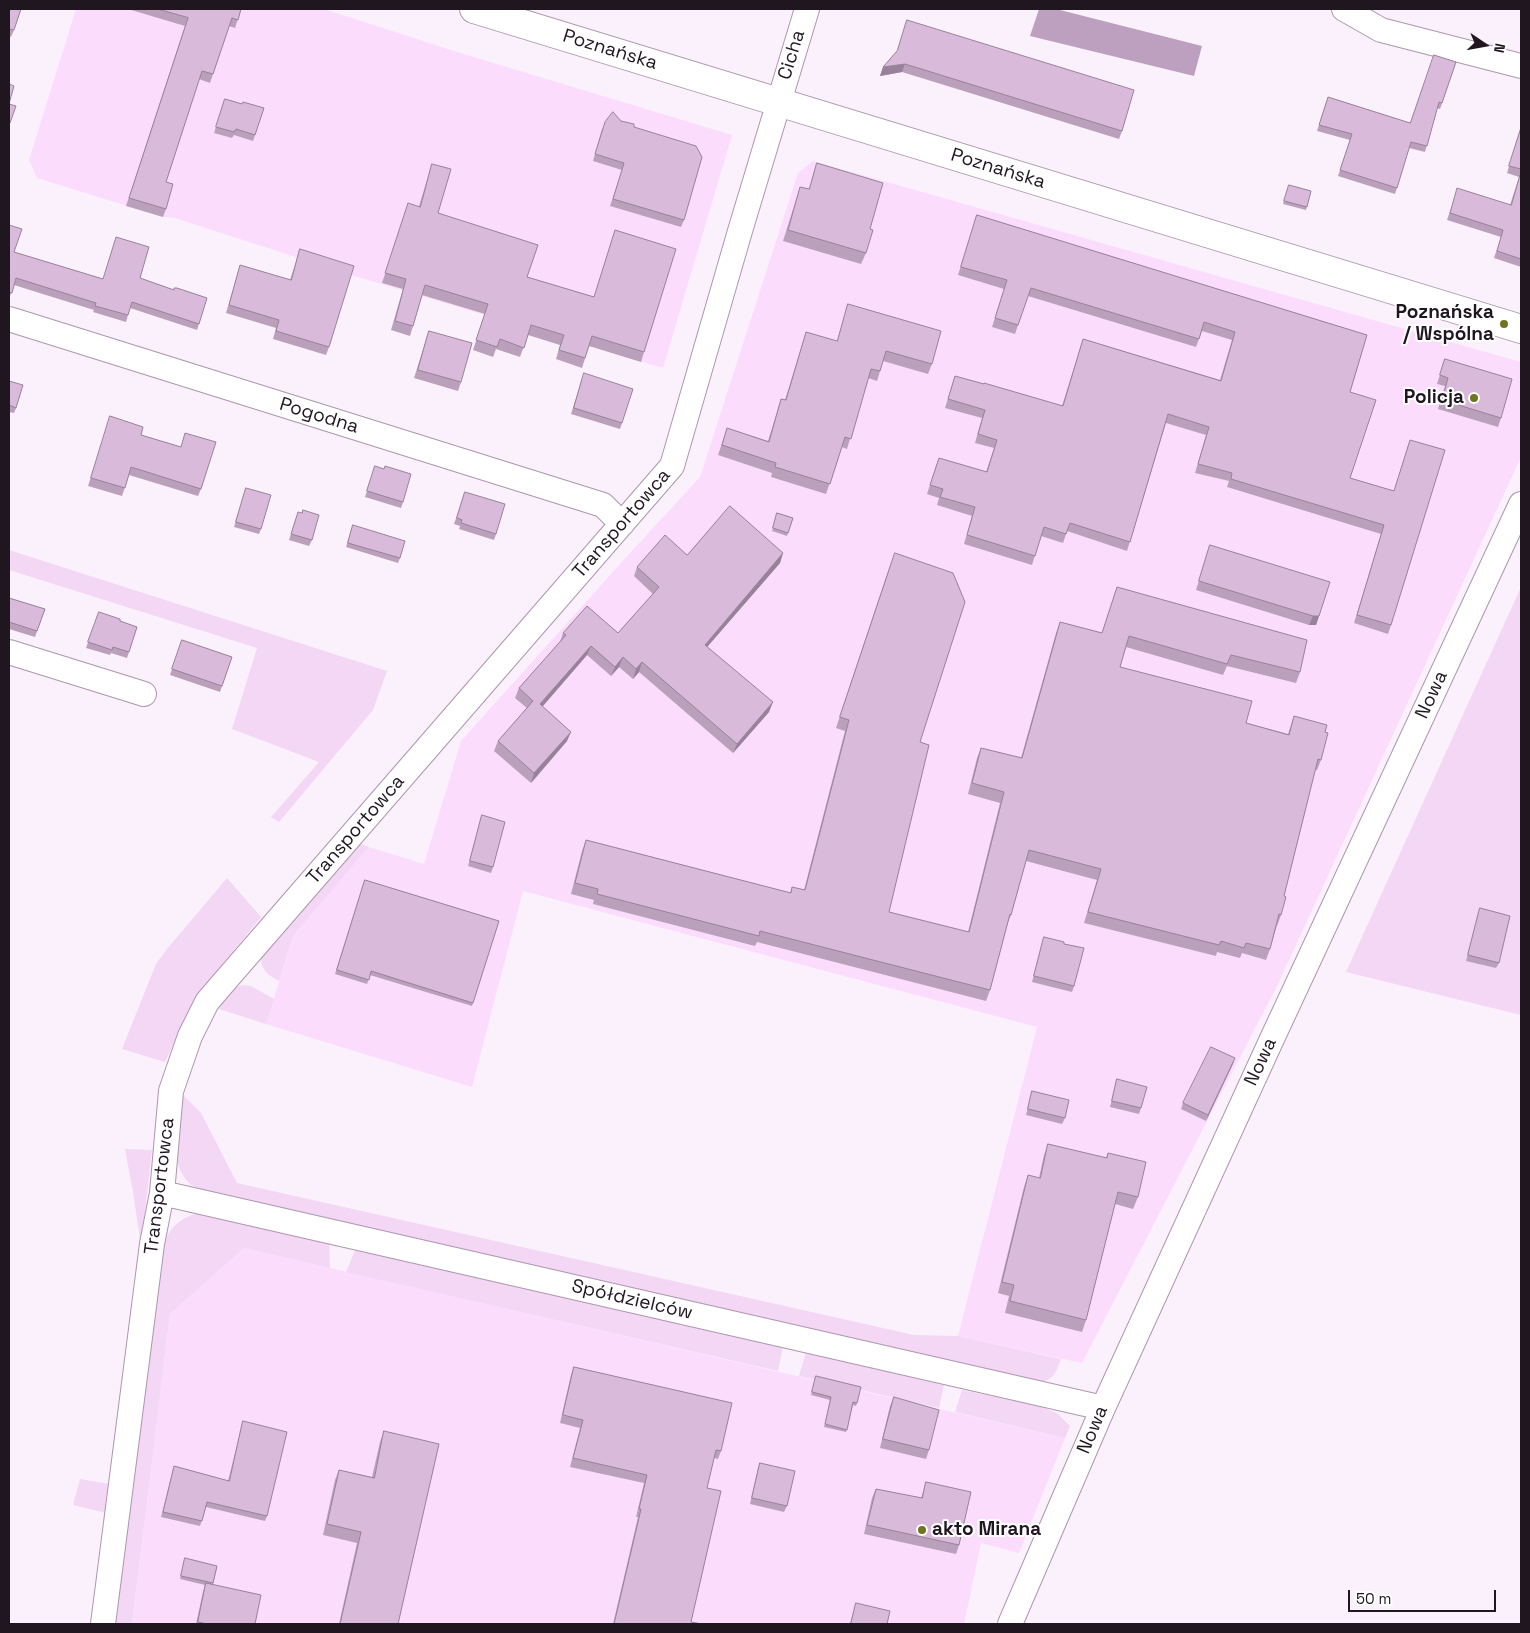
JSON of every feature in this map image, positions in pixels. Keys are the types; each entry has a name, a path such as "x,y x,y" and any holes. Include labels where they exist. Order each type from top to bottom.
{"main road":[{"name":"Poznańska","path":"474,9 1521,329"}],"street":[{"name":"Cicha","path":"778,102 806,9"},
{"path":"1344,9 1381,30 1521,66"},
{"name":"Transportowca","path":"103,1624 151,1254 162,1193 171,1091 190,1036 207,1002 672,466 778,102"},
{"name":"Pogodna","path":"9,320 603,505 622,524"},
{"name":"Nowa","path":"1010,1624 1103,1408 1270,1041 1521,504"},
{"path":"9,652 144,694"},
{"name":"Spółdzielców","path":"162,1193 1103,1408"}],"shaded area":[{"path":"76,9 324,9 457,52 732,135 663,368 351,275 175,218 163,217 37,178 29,160"},
{"path":"1039,9 1056,9 1202,46 1194,76 1030,36"},
{"path":"813,161 1521,362 1521,457 1278,984 1082,1363 958,1336 1037,1027 523,891 472,1087 266,1024 293,936 369,847 424,864 461,741 700,477 798,173"},
{"path":"9,550 387,671 373,710 279,822 271,817 319,762 232,729 257,648 9,570"},
{"path":"1521,587 1521,1015 1346,972"},
{"path":"358,843 369,847 293,936 279,981 263,968 261,954"},
{"path":"227,878 261,917 207,983 191,1006 165,1062 122,1049 156,964"},
{"path":"242,985 251,986 274,999 266,1024 219,1009 231,992"},
{"path":"183,1095 201,1113 237,1183 914,1335 958,1336 1061,1359 1053,1376 1036,1384 199,1189 189,1183 182,1174 178,1164 176,1128"},
{"path":"125,1149 152,1150 141,1246 133,1192"},
{"path":"201,1212 329,1241 330,1268 244,1248 170,1314 132,1624 111,1624 162,1249 168,1234 176,1224"},
{"path":"244,1248 1065,1438 1019,1553 981,1543 964,1624 132,1624 170,1314"},
{"path":"356,1248 783,1347 778,1371 346,1272"},
{"path":"806,1352 944,1385 939,1408 799,1376"},
{"path":"962,1390 1040,1406 1058,1414 1070,1426 1065,1438 955,1412"},
{"path":"80,1479 110,1484 106,1513 73,1505"}],"building":[{"path":"9,9 21,9 14,30 9,29"},
{"path":"158,9 241,9 238,20 232,18 213,74 202,71 166,182 173,184 166,209 129,198 188,18"},
{"path":"907,20 1134,90 1122,131 905,64 883,67 897,51"},
{"path":"1434,55 1456,62 1442,103 1439,102 1427,146 1411,142 1397,188 1340,170 1352,134 1319,125 1328,97 1410,123"},
{"path":"9,84 14,86 9,104"},
{"path":"225,99 264,108 255,135 236,129 234,132 216,127"},
{"path":"9,104 16,106 10,123 9,122"},
{"path":"613,112 621,121 634,124 634,127 696,146 702,157 684,220 613,199 624,163 595,154 605,122"},
{"path":"1521,128 1521,169 1509,166"},
{"path":"817,163 883,183 870,229 873,230 866,253 788,230 800,187 809,189"},
{"path":"432,164 451,169 438,213 538,245 527,277 594,297 615,230 676,249 644,352 592,336 585,358 559,350 564,335 531,325 524,348 500,339 497,347 476,340 488,304 425,285 413,326 395,321 406,279 385,273 408,203 420,207"},
{"path":"1521,172 1521,259 1497,251 1503,230 1450,213 1457,188 1511,205"},
{"path":"1289,185 1311,191 1307,207 1284,201"},
{"path":"977,215 1367,335 1350,392 1376,400 1350,478 1394,491 1410,440 1445,450 1391,625 1357,615 1384,525 1231,479 1232,473 1198,464 1209,427 1168,414 1130,542 1070,523 1066,534 1044,527 1035,556 967,535 975,507 940,497 943,489 930,485 939,458 987,472 997,440 978,434 985,410 948,399 955,376 1063,406 1083,339 1221,381 1235,332 1204,322 1199,339 1031,288 1018,325 995,318 1007,280 961,267"},
{"path":"9,225 22,229 14,252 103,279 116,237 149,247 140,278 174,290 174,288 177,288 207,298 199,324 132,302 128,315 95,306 96,303 16,278 12,293 9,292"},
{"path":"300,249 354,266 329,347 276,331 279,320 229,305 240,265 291,280"},
{"path":"848,304 941,331 932,364 886,351 880,371 871,369 851,439 845,437 830,484 775,467 776,463 722,445 727,428 769,442 781,399 786,400 806,332 837,341"},
{"path":"429,331 472,343 461,382 418,370"},
{"name":"Policja","path":"1445,359 1512,379 1501,418 1442,400 1448,378 1440,375"},
{"path":"584,373 633,389 622,423 574,408"},
{"path":"9,381 23,385 16,408 9,405"},
{"path":"110,416 143,427 141,435 181,447 185,433 216,442 201,489 131,467 125,488 91,478"},
{"path":"375,466 384,469 385,466 411,474 403,502 367,491"},
{"path":"246,488 271,495 261,529 236,522"},
{"path":"465,492 505,504 496,534 461,523 462,520 457,518"},
{"path":"730,506 783,553 705,645 773,702 737,744 642,662 636,669 623,657 615,667 591,646 540,704 571,732 534,773 498,741 533,701 519,688 566,635 563,633 587,606 618,633 659,587 637,567 665,535 687,555"},
{"path":"303,510 319,515 312,540 291,534 298,512 302,513"},
{"path":"777,513 793,518 788,533 773,528"},
{"path":"353,525 405,541 400,558 348,543"},
{"path":"1210,545 1330,582 1319,616 1313,616 1199,581"},
{"path":"895,553 953,573 965,602 920,742 929,745 889,912 969,932 1004,792 972,783 981,748 1022,758 1060,622 1102,633 1117,587 1307,640 1300,672 1231,655 1227,664 1129,636 1120,667 1252,701 1246,723 1289,735 1294,716 1327,725 1325,732 1328,733 1321,760 1318,759 1284,896 1286,897 1281,915 1279,914 1270,949 1246,943 1244,948 1221,941 1219,945 1088,912 1101,869 1029,850 990,990 760,931 759,936 597,894 598,889 575,883 586,840 791,893 792,887 805,890 849,720 840,717"},
{"path":"9,598 45,609 37,631 9,622"},
{"path":"99,612 137,627 129,652 113,647 112,650 88,642"},
{"path":"182,640 232,657 222,686 172,669"},
{"path":"482,815 505,822 493,867 470,861"},
{"path":"365,880 499,921 473,1003 371,971 369,980 337,970"},
{"path":"1480,908 1510,916 1499,963 1468,955"},
{"path":"1044,937 1084,948 1074,986 1034,976"},
{"path":"1211,1047 1235,1058 1208,1115 1183,1103"},
{"path":"1117,1079 1147,1087 1141,1108 1112,1101"},
{"path":"1032,1091 1069,1100 1065,1118 1028,1109"},
{"path":"1048,1144 1107,1158 1108,1153 1146,1162 1138,1197 1118,1192 1086,1320 1010,1301 1014,1285 1002,1282 1028,1175 1040,1178"},
{"path":"574,1367 732,1403 721,1451 716,1450 707,1488 721,1491 691,1622 702,1624 614,1624 647,1475 573,1458 583,1420 563,1415"},
{"path":"816,1376 861,1387 857,1403 853,1402 847,1430 825,1424 831,1397 812,1392"},
{"path":"894,1397 939,1410 929,1450 883,1439"},
{"path":"243,1421 287,1432 267,1516 207,1502 202,1521 163,1512 174,1466 229,1481"},
{"path":"384,1431 439,1444 398,1624 340,1624 361,1532 327,1524 339,1470 374,1478"},
{"path":"760,1463 795,1471 787,1506 752,1498"},
{"path":"926,1482 971,1492 959,1545 867,1525 876,1489 922,1498"},
{"path":"185,1558 217,1566 213,1583 181,1576"},
{"path":"206,1583 261,1595 255,1624 207,1624 198,1622"},
{"path":"856,1603 890,1611 887,1624 851,1624"}],"place":[{"name":"Poznańska / Wspólna","path":"1504,324"},
{"name":"Policja","path":"1474,398"},
{"name":"akto Mirana","path":"922,1530"}]}
